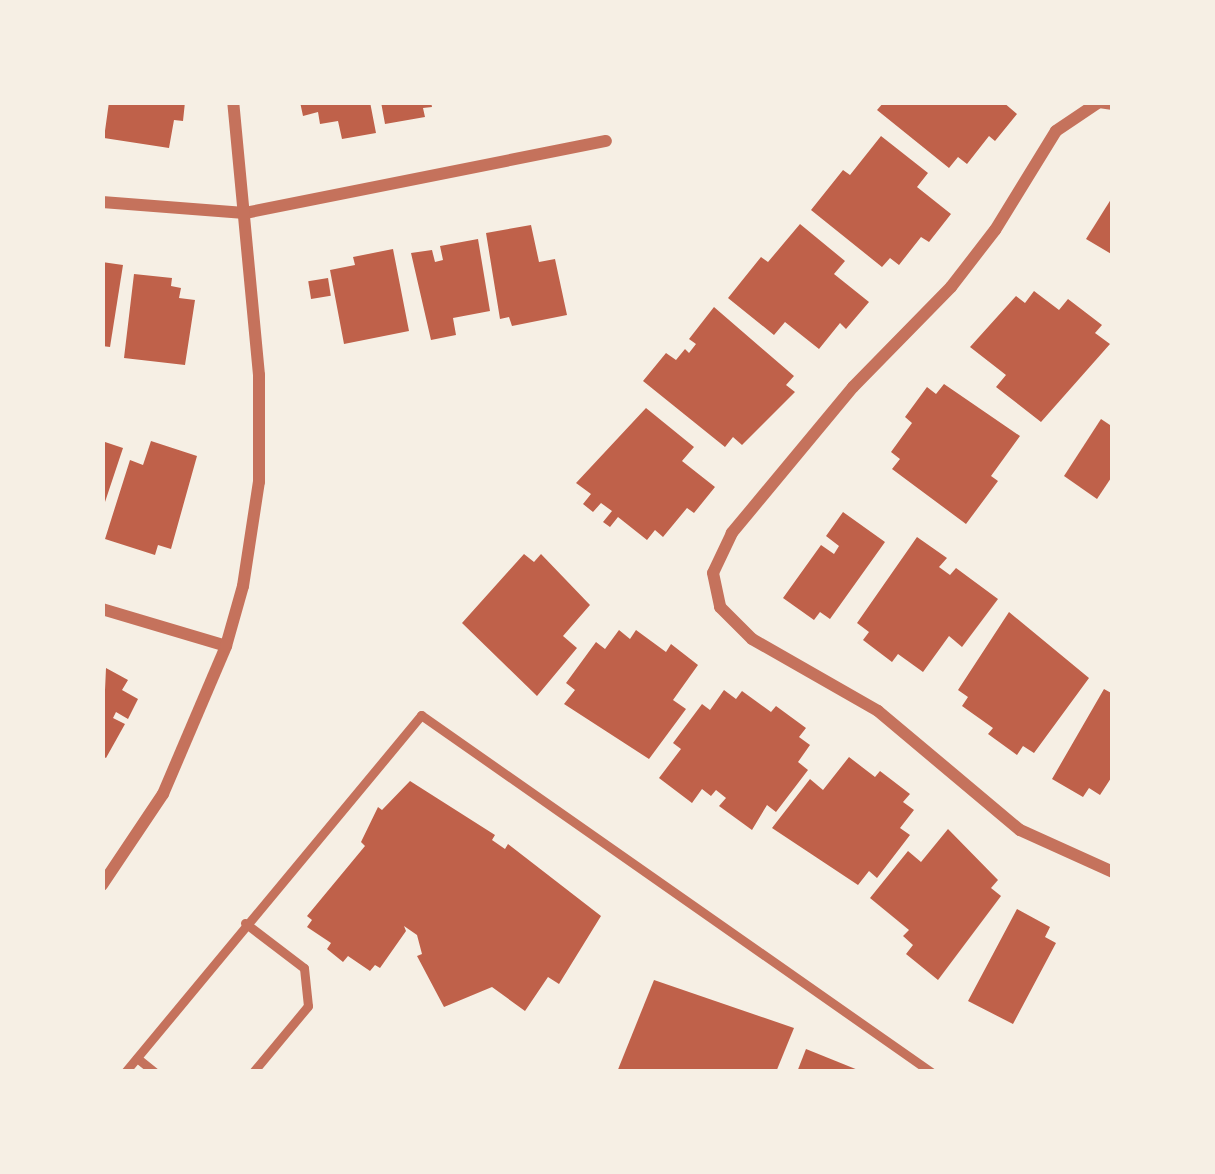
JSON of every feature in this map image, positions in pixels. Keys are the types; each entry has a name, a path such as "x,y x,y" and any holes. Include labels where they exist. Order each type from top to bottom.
{"street":[{"path":"102,885 163,794 226,646 244,586 259,482 260,375 233,102"},
{"path":"1113,104 1100,102 1056,131 995,230 777,478 732,533 713,573 720,607 752,639 878,711 1020,830 1113,872"},
{"path":"102,202 245,214 606,142"},
{"path":"102,609 226,646"}],"lane":[{"path":"125,1072 245,922 421,716 931,1072"},
{"path":"245,922 304,968 308,1006 253,1072"},
{"path":"137,1058 154,1072"}],"building":[{"path":"109,102 185,102 183,121 174,120 169,148 104,138"},
{"path":"300,102 370,102 376,133 342,139 338,121 320,124 318,112 303,116"},
{"path":"381,102 431,102 432,107 423,108 425,117 385,124"},
{"path":"884,102 1003,102 1017,114 995,141 989,136 967,164 958,157 949,168 877,110"},
{"path":"881,136 928,173 917,187 951,214 929,242 921,237 899,265 890,258 882,267 811,210 843,170 850,175"},
{"path":"1113,196 1113,255 1086,239"},
{"path":"800,224 845,261 834,274 869,302 846,329 840,323 819,349 785,322 774,335 728,298 761,257 768,262"},
{"path":"531,225 539,262 555,259 567,315 512,326 509,317 500,319 486,233"},
{"path":"478,239 490,311 453,318 456,335 431,340 411,253 432,250 435,262 443,260 440,246"},
{"path":"393,249 409,331 344,344 330,270 355,265 353,257"},
{"path":"102,262 123,265 110,347 102,346"},
{"path":"134,274 172,278 171,286 181,288 179,298 195,300 185,365 124,358"},
{"path":"328,278 331,296 311,299 308,281"},
{"path":"1034,291 1059,310 1068,299 1102,325 1095,333 1110,344 1041,422 996,387 1006,375 970,347 1016,296 1025,303"},
{"path":"714,307 794,376 786,385 795,392 742,445 733,437 725,447 643,381 666,353 676,360 685,349 689,353 696,344 689,339"},
{"path":"944,384 1020,436 991,476 998,481 966,524 892,469 900,459 891,452 912,423 905,417 927,387 936,394"},
{"path":"646,408 694,447 682,461 715,487 694,513 687,508 663,537 655,530 647,540 618,517 610,527 603,522 612,511 601,503 593,512 583,504 591,494 576,483"},
{"path":"1101,419 1113,427 1113,475 1097,499 1064,476"},
{"path":"102,441 123,448 103,508 102,508"},
{"path":"151,441 197,456 171,549 158,545 155,555 105,539 130,460 143,465"},
{"path":"843,512 885,542 830,619 820,612 814,620 783,598 821,545 834,554 839,546 826,536"},
{"path":"917,537 947,558 939,567 950,575 956,568 998,599 962,647 949,636 923,672 898,654 892,662 863,640 869,632 857,623"},
{"path":"524,554 534,562 541,554 590,605 563,636 577,648 537,696 462,623"},
{"path":"1009,612 1089,678 1034,753 1023,746 1017,755 988,734 993,728 962,706 968,697 958,690"},
{"path":"619,630 630,639 636,630 666,652 671,644 698,665 673,700 686,709 649,759 564,704 575,690 566,683 596,642 605,649"},
{"path":"106,668 128,680 122,690 138,699 128,719 116,712 113,718 125,724 106,758 102,756"},
{"path":"1104,689 1113,694 1113,775 1100,795 1089,788 1083,797 1052,779"},
{"path":"724,690 736,699 742,691 771,712 776,706 806,728 799,737 810,745 798,762 808,770 776,812 767,805 752,830 719,806 726,798 716,790 711,796 702,789 692,803 659,778 681,749 673,743 702,704 710,710"},
{"path":"849,757 875,777 880,771 910,794 903,802 914,810 900,828 910,835 877,878 869,871 858,885 772,828 810,779 823,790"},
{"path":"410,781 495,835 492,840 505,849 508,844 601,916 559,984 548,977 525,1011 492,987 444,1007 417,956 422,954 417,935 404,926 406,931 380,968 375,965 370,971 348,956 343,962 327,949 331,943 307,927 312,920 307,916 365,846 361,842 378,807 382,810"},
{"path":"948,829 998,880 991,888 1001,896 938,980 906,954 913,945 903,936 909,930 870,898 908,851 921,862"},
{"path":"1017,909 1050,927 1045,937 1056,943 1013,1024 968,1001"},
{"path":"654,980 794,1028 776,1072 617,1072"},
{"path":"806,1049 863,1072 797,1072"}]}
